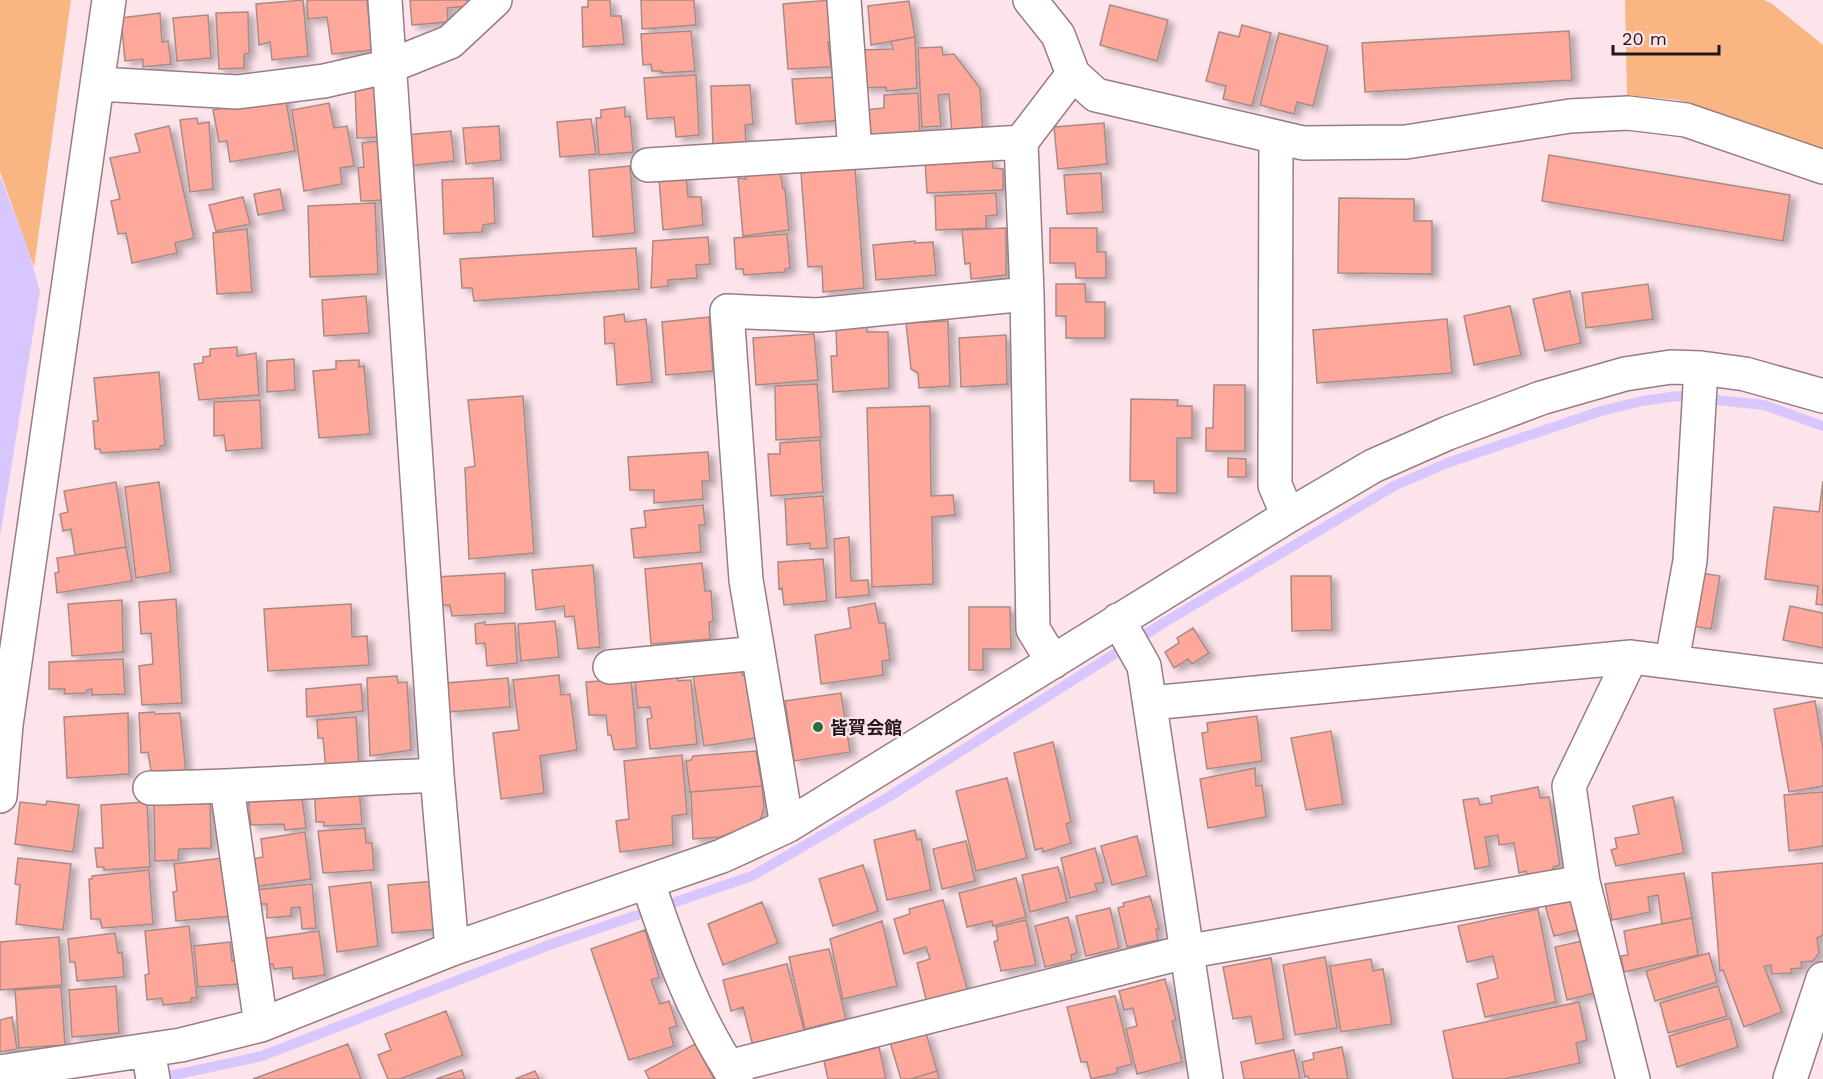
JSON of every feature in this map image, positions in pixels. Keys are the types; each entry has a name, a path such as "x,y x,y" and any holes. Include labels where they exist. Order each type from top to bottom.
{"street":[{"path":"0,796 6,725 99,84 109,0"},
{"path":"385,0 437,775 452,949"},
{"path":"844,0 855,152"},
{"path":"1029,0 1058,35 1073,74 1096,95 1303,143 1406,142 1570,116 1628,113 1686,120 1823,167"},
{"path":"99,84 237,92 324,81 390,66 450,42 487,3"},
{"path":"1053,662 1033,629 1028,294 1021,142 1073,74"},
{"path":"1276,137 1275,485 1288,516"},
{"path":"648,165 1021,142"},
{"path":"787,826 746,580 727,311 818,315 1028,294"},
{"path":"0,1072 151,1065 181,1045 261,1025 452,949 654,900 722,856 787,826 1053,662 1127,637 1288,516 1373,465 1448,433 1541,398 1625,374 1671,368 1700,387 1745,374 1823,396"},
{"path":"1672,661 1690,561 1700,387"},
{"path":"1127,637 1144,666 1151,703 1185,952 1206,1079"},
{"path":"610,667 758,653"},
{"path":"1631,657 1569,786 1583,882 1633,1079"},
{"path":"1151,703 1631,657 1823,681"},
{"path":"150,788 227,788 306,781 437,775"},
{"path":"227,788 261,1025"},
{"path":"654,900 693,1008 714,1047 732,1073 1185,952 1583,882"},
{"path":"1790,1079 1823,979"}],"shaded area":[{"path":"0,0 71,0 34,267 0,172"},
{"path":"1625,0 1764,0 1771,3 1823,45 1823,153 1678,100 1627,95"},
{"path":"0,176 25,240 40,291 0,537"}],"building":[{"path":"303,0 308,56 272,60 270,42 259,45 256,4"},
{"path":"307,0 367,0 372,50 332,54 327,17 308,19"},
{"path":"410,0 468,0 469,6 447,8 448,22 412,25"},
{"path":"588,0 610,0 611,16 621,16 624,44 583,47 582,7 588,7"},
{"path":"641,0 694,0 696,25 642,29"},
{"path":"831,0 833,41 828,42 831,67 788,69 783,4"},
{"path":"909,1 915,37 871,45 868,6"},
{"path":"1110,5 1168,20 1157,61 1100,45"},
{"path":"248,12 249,53 244,54 244,68 219,69 216,13"},
{"path":"160,13 162,42 168,41 171,64 143,67 143,59 125,61 121,18"},
{"path":"208,15 211,58 177,61 173,18"},
{"path":"1242,25 1271,33 1252,106 1223,99 1226,86 1206,81 1219,32 1239,37"},
{"path":"691,31 695,71 662,73 662,71 652,71 651,64 643,65 641,34"},
{"path":"1569,31 1572,80 1365,92 1362,43"},
{"path":"1279,33 1328,46 1313,106 1297,102 1294,114 1260,105"},
{"path":"915,37 917,88 886,91 886,87 863,88 861,50 893,49 891,41"},
{"path":"942,47 943,55 954,54 980,88 983,133 952,135 949,94 938,95 941,126 922,127 918,48"},
{"path":"696,75 699,135 676,137 674,117 647,119 644,78"},
{"path":"837,77 841,120 796,124 792,79"},
{"path":"750,85 753,124 745,125 746,145 713,146 711,86"},
{"path":"382,86 386,137 357,138 355,87"},
{"path":"918,93 920,137 867,141 865,110 884,108 884,95"},
{"path":"285,96 295,151 230,162 227,141 219,142 213,110"},
{"path":"329,103 334,128 347,126 354,166 340,168 342,184 304,191 292,110"},
{"path":"625,107 625,117 630,116 633,152 599,155 596,118 601,118 601,110"},
{"path":"197,118 198,124 209,122 213,189 190,192 180,120"},
{"path":"591,119 596,154 560,157 557,122"},
{"path":"1104,123 1107,164 1058,169 1054,127"},
{"path":"169,126 194,238 175,243 177,253 132,263 126,233 118,234 111,201 120,199 110,158 140,152 135,134"},
{"path":"499,126 501,160 466,164 463,128"},
{"path":"451,131 454,161 408,166 405,135"},
{"path":"386,140 390,200 361,201 358,168 364,167 362,143"},
{"path":"1549,155 1790,195 1783,241 1542,201"},
{"path":"992,158 993,168 1003,169 1003,190 927,193 925,161"},
{"path":"630,166 635,233 593,237 589,170"},
{"path":"855,168 864,288 823,292 822,266 808,267 801,173"},
{"path":"780,170 783,189 785,189 789,230 743,236 738,178 746,179 744,174"},
{"path":"1101,173 1103,212 1067,214 1064,175"},
{"path":"686,176 688,197 701,197 703,225 663,230 659,178"},
{"path":"493,178 495,223 483,225 482,232 444,234 442,180"},
{"path":"280,189 284,210 258,215 254,194"},
{"path":"996,193 997,215 986,216 986,228 936,230 935,196"},
{"path":"243,197 250,224 216,231 209,205"},
{"path":"1339,198 1414,199 1414,221 1432,221 1432,274 1338,273"},
{"path":"375,203 378,274 310,277 308,206"},
{"path":"1006,228 1006,275 971,279 970,263 965,264 962,230"},
{"path":"1050,228 1097,228 1097,252 1106,252 1106,278 1076,278 1075,263 1050,263"},
{"path":"247,229 252,292 217,294 213,233"},
{"path":"787,234 790,268 785,269 785,272 744,275 743,269 736,269 734,238"},
{"path":"708,237 710,264 696,265 697,278 668,280 668,286 651,288 653,241"},
{"path":"915,241 915,243 933,242 936,275 876,280 873,245"},
{"path":"636,248 639,289 474,301 472,288 462,288 460,259"},
{"path":"1056,284 1085,284 1086,302 1105,302 1105,338 1066,338 1066,316 1056,316"},
{"path":"1648,284 1653,319 1586,328 1582,293"},
{"path":"1570,291 1581,343 1545,351 1533,299"},
{"path":"366,296 369,333 324,336 322,300"},
{"path":"1510,306 1521,355 1474,365 1464,316"},
{"path":"624,314 625,322 646,319 652,382 617,385 614,343 605,344 604,317"},
{"path":"709,317 713,371 666,375 662,322"},
{"path":"1447,319 1452,373 1317,383 1313,330"},
{"path":"948,321 950,386 919,388 918,373 911,369 906,323"},
{"path":"867,327 867,332 888,332 889,388 833,392 831,356 837,356 836,328"},
{"path":"814,334 818,380 756,385 753,338"},
{"path":"1006,335 1007,384 961,387 959,338"},
{"path":"237,347 237,356 256,353 259,395 199,400 194,364 203,363 203,357 210,356 210,349"},
{"path":"294,359 295,390 267,392 267,361"},
{"path":"359,360 359,367 364,366 370,434 319,438 313,371 336,369 336,361"},
{"path":"159,372 165,445 160,446 160,449 101,453 100,449 95,449 93,421 98,421 94,378"},
{"path":"817,384 821,437 776,440 775,386"},
{"path":"1214,385 1245,385 1245,451 1206,451 1206,428 1213,428"},
{"path":"523,396 534,553 469,559 465,468 475,466 468,400"},
{"path":"1131,399 1178,400 1177,406 1192,406 1192,438 1177,438 1177,493 1154,493 1154,481 1130,481"},
{"path":"260,400 262,448 226,451 224,435 214,436 214,402"},
{"path":"930,406 931,496 953,495 955,515 932,517 933,584 872,587 867,408"},
{"path":"820,440 823,492 771,496 768,454 780,454 780,443"},
{"path":"708,452 710,481 702,481 703,499 654,503 654,490 630,490 628,457"},
{"path":"1228,458 1246,459 1246,477 1228,477"},
{"path":"1823,481 1823,605 1816,604 1818,586 1765,579 1774,507 1819,512"},
{"path":"116,482 126,547 75,555 71,529 63,531 60,514 68,512 64,491"},
{"path":"159,482 171,572 136,578 125,487"},
{"path":"823,496 827,548 810,549 810,543 787,545 785,499"},
{"path":"703,505 705,525 699,525 701,552 634,558 631,529 646,527 644,511"},
{"path":"849,537 851,581 868,580 869,595 836,598 834,539"},
{"path":"126,547 132,581 57,593 55,573 59,572 57,558"},
{"path":"823,559 827,601 784,605 782,588 779,589 778,562"},
{"path":"702,563 705,591 711,591 713,621 709,622 710,639 651,644 645,569"},
{"path":"593,565 600,647 578,649 574,616 565,617 564,606 536,610 532,570"},
{"path":"505,573 505,613 452,616 450,605 439,605 436,577"},
{"path":"1701,573 1720,576 1711,629 1692,626"},
{"path":"1291,576 1331,576 1332,630 1292,631"},
{"path":"176,599 182,703 142,705 139,666 153,664 151,633 141,634 139,602"},
{"path":"122,600 123,652 72,656 68,604"},
{"path":"875,603 879,623 885,623 890,660 882,661 883,675 821,684 815,635 851,628 848,608"},
{"path":"351,604 352,637 367,636 369,665 268,671 264,609"},
{"path":"1790,606 1823,613 1823,648 1783,640"},
{"path":"969,607 1010,607 1011,649 983,649 983,670 969,670"},
{"path":"555,621 559,657 521,661 518,624"},
{"path":"485,622 485,625 515,623 517,663 487,666 485,643 476,644 475,624"},
{"path":"1193,628 1209,653 1192,664 1188,659 1174,668 1165,652 1179,643 1177,638"},
{"path":"123,659 125,694 92,695 92,689 87,690 86,693 64,694 65,689 49,689 49,662"},
{"path":"733,664 745,677 756,738 704,746 692,669"},
{"path":"559,675 561,695 570,694 577,750 540,756 544,793 501,799 493,733 519,730 513,680"},
{"path":"397,676 398,683 407,682 411,750 370,756 367,678"},
{"path":"677,676 678,681 691,680 697,744 650,749 647,719 652,718 650,707 638,708 635,681"},
{"path":"508,678 510,707 449,712 446,683"},
{"path":"631,679 637,748 614,750 611,735 608,735 606,715 589,715 586,682"},
{"path":"361,684 363,711 307,717 306,689"},
{"path":"841,693 850,752 794,761 785,701"},
{"path":"1815,701 1823,749 1823,786 1789,792 1774,709"},
{"path":"154,712 155,714 180,713 186,773 152,777 148,752 141,753 139,713"},
{"path":"128,713 129,774 67,778 64,717"},
{"path":"1257,716 1262,761 1207,769 1202,733 1208,732 1207,723"},
{"path":"356,717 359,766 326,769 323,738 318,738 317,720"},
{"path":"1331,731 1343,804 1306,810 1291,738"},
{"path":"1053,742 1071,822 1066,824 1071,843 1043,852 1042,848 1035,850 1014,753"},
{"path":"756,751 762,786 690,792 686,761 691,760 693,756"},
{"path":"682,755 687,814 672,816 673,845 620,852 616,821 629,819 624,761"},
{"path":"1255,768 1256,786 1262,785 1266,817 1208,828 1200,779"},
{"path":"1007,778 1027,858 976,871 956,791"},
{"path":"314,784 359,788 362,824 324,826 324,822 316,822"},
{"path":"762,786 764,807 760,822 720,837 693,839 691,792"},
{"path":"1538,787 1540,798 1549,797 1560,865 1553,867 1553,873 1528,880 1526,871 1519,873 1514,843 1499,845 1498,835 1485,837 1490,866 1475,869 1463,800 1478,798 1480,805 1492,803 1491,796"},
{"path":"301,791 306,828 285,830 284,824 251,825 248,798"},
{"path":"1823,792 1823,846 1789,851 1784,795"},
{"path":"1673,797 1684,853 1616,866 1611,850 1617,848 1615,838 1639,834 1633,806"},
{"path":"47,801 79,805 73,852 15,844 20,802 46,805"},
{"path":"210,801 211,848 179,849 178,860 155,861 154,802"},
{"path":"147,802 150,867 104,870 104,867 97,867 95,848 103,848 101,805"},
{"path":"365,828 366,843 372,843 374,870 323,873 318,831"},
{"path":"915,830 917,840 921,839 931,890 887,900 874,840"},
{"path":"305,832 311,879 252,887 247,860 263,857 261,839"},
{"path":"1137,836 1147,876 1112,885 1101,846"},
{"path":"966,841 975,881 942,889 933,849"},
{"path":"1095,848 1104,882 1095,884 1097,891 1070,898 1061,858"},
{"path":"18,858 71,864 63,930 16,924 20,885 15,884"},
{"path":"222,858 222,867 227,866 233,916 176,921 173,892 177,891 174,864"},
{"path":"1823,863 1823,935 1817,938 1819,953 1813,961 1801,962 1802,968 1791,969 1792,973 1772,974 1771,965 1764,966 1782,1012 1744,1027 1723,970 1720,971 1712,873"},
{"path":"863,865 878,911 833,926 819,879"},
{"path":"1058,867 1067,902 1030,912 1022,875"},
{"path":"149,870 153,924 102,928 100,919 91,919 89,879 92,879 92,876"},
{"path":"1684,873 1692,918 1662,924 1658,895 1648,897 1650,912 1612,920 1605,884"},
{"path":"1016,878 1026,917 993,926 992,921 967,927 959,893"},
{"path":"436,881 439,929 392,933 388,885"},
{"path":"371,882 378,946 337,952 329,887"},
{"path":"312,884 316,928 302,929 300,907 291,908 291,916 267,918 267,904 257,904 255,890"},
{"path":"1150,896 1159,929 1156,929 1158,940 1127,947 1118,908 1124,906 1123,903"},
{"path":"1570,898 1578,930 1554,936 1545,905"},
{"path":"943,900 968,992 927,1003 917,963 930,959 926,947 904,954 894,919 910,914 909,909"},
{"path":"762,902 778,943 723,965 708,924"},
{"path":"1110,908 1119,948 1086,956 1076,916"},
{"path":"1538,909 1556,1002 1485,1017 1477,984 1498,978 1493,956 1467,962 1458,926"},
{"path":"1068,917 1077,953 1071,955 1072,960 1045,967 1035,926"},
{"path":"1692,918 1698,955 1624,972 1621,956 1628,955 1624,931"},
{"path":"1026,920 1036,965 1001,971 994,942 998,940 996,927"},
{"path":"882,921 897,986 843,999 830,939"},
{"path":"189,926 197,998 191,998 191,1002 163,1005 162,998 147,1000 145,975 149,974 145,931"},
{"path":"645,930 659,977 651,980 660,1004 669,1001 677,1026 669,1028 674,1046 629,1060 591,949"},
{"path":"319,931 325,975 293,979 292,967 274,969 273,964 263,966 260,939"},
{"path":"115,933 118,953 122,952 124,977 77,981 75,962 70,962 68,939"},
{"path":"59,937 62,985 0,990 0,942"},
{"path":"1587,940 1598,992 1567,1000 1555,947"},
{"path":"230,942 232,961 237,960 240,984 198,987 194,946"},
{"path":"829,949 846,1019 805,1029 789,957"},
{"path":"1709,953 1717,982 1655,1001 1646,971"},
{"path":"1325,957 1337,1028 1295,1035 1283,965"},
{"path":"1271,958 1284,1039 1256,1044 1251,1016 1233,1019 1223,967"},
{"path":"1371,959 1373,971 1383,969 1392,1024 1341,1032 1330,966"},
{"path":"787,964 805,1034 753,1046 743,1007 731,1011 723,980"},
{"path":"1165,979 1176,1020 1172,1021 1182,1062 1137,1074 1126,1029 1137,1026 1133,1008 1124,1010 1119,991"},
{"path":"116,986 119,1033 72,1037 69,990"},
{"path":"1718,986 1727,1016 1668,1033 1660,1003"},
{"path":"61,987 65,1045 19,1048 15,990"},
{"path":"1115,996 1132,1064 1117,1068 1117,1073 1091,1079 1087,1062 1081,1062 1067,1007"},
{"path":"1579,1002 1587,1040 1576,1043 1580,1063 1504,1079 1453,1079 1443,1031"},
{"path":"446,1011 463,1055 400,1079 388,1079 378,1055 391,1050 385,1034"},
{"path":"12,1017 17,1049 0,1052 0,1020"},
{"path":"1730,1018 1738,1047 1677,1067 1669,1036"},
{"path":"926,1033 937,1071 911,1079 901,1079 890,1042"},
{"path":"348,1044 361,1079 253,1079"},
{"path":"695,1044 714,1079 649,1079 645,1071"},
{"path":"879,1047 886,1079 828,1079 824,1061"},
{"path":"1342,1047 1348,1079 1309,1079 1308,1076 1305,1077 1302,1062 1314,1059 1313,1053"},
{"path":"1294,1050 1300,1079 1244,1079 1241,1062"},
{"path":"462,1070 465,1079 436,1079"},
{"path":"535,1071 539,1079 515,1079"},
{"path":"937,1071 939,1079 911,1079"}],"waterway":[{"path":"156,1079 262,1056 549,945 752,876 890,796 1165,622 1394,486 1447,463 1601,411 1642,401 1678,396 1764,405 1823,426"}],"place":[{"name":"皆賀会館","path":"818,727"}]}
